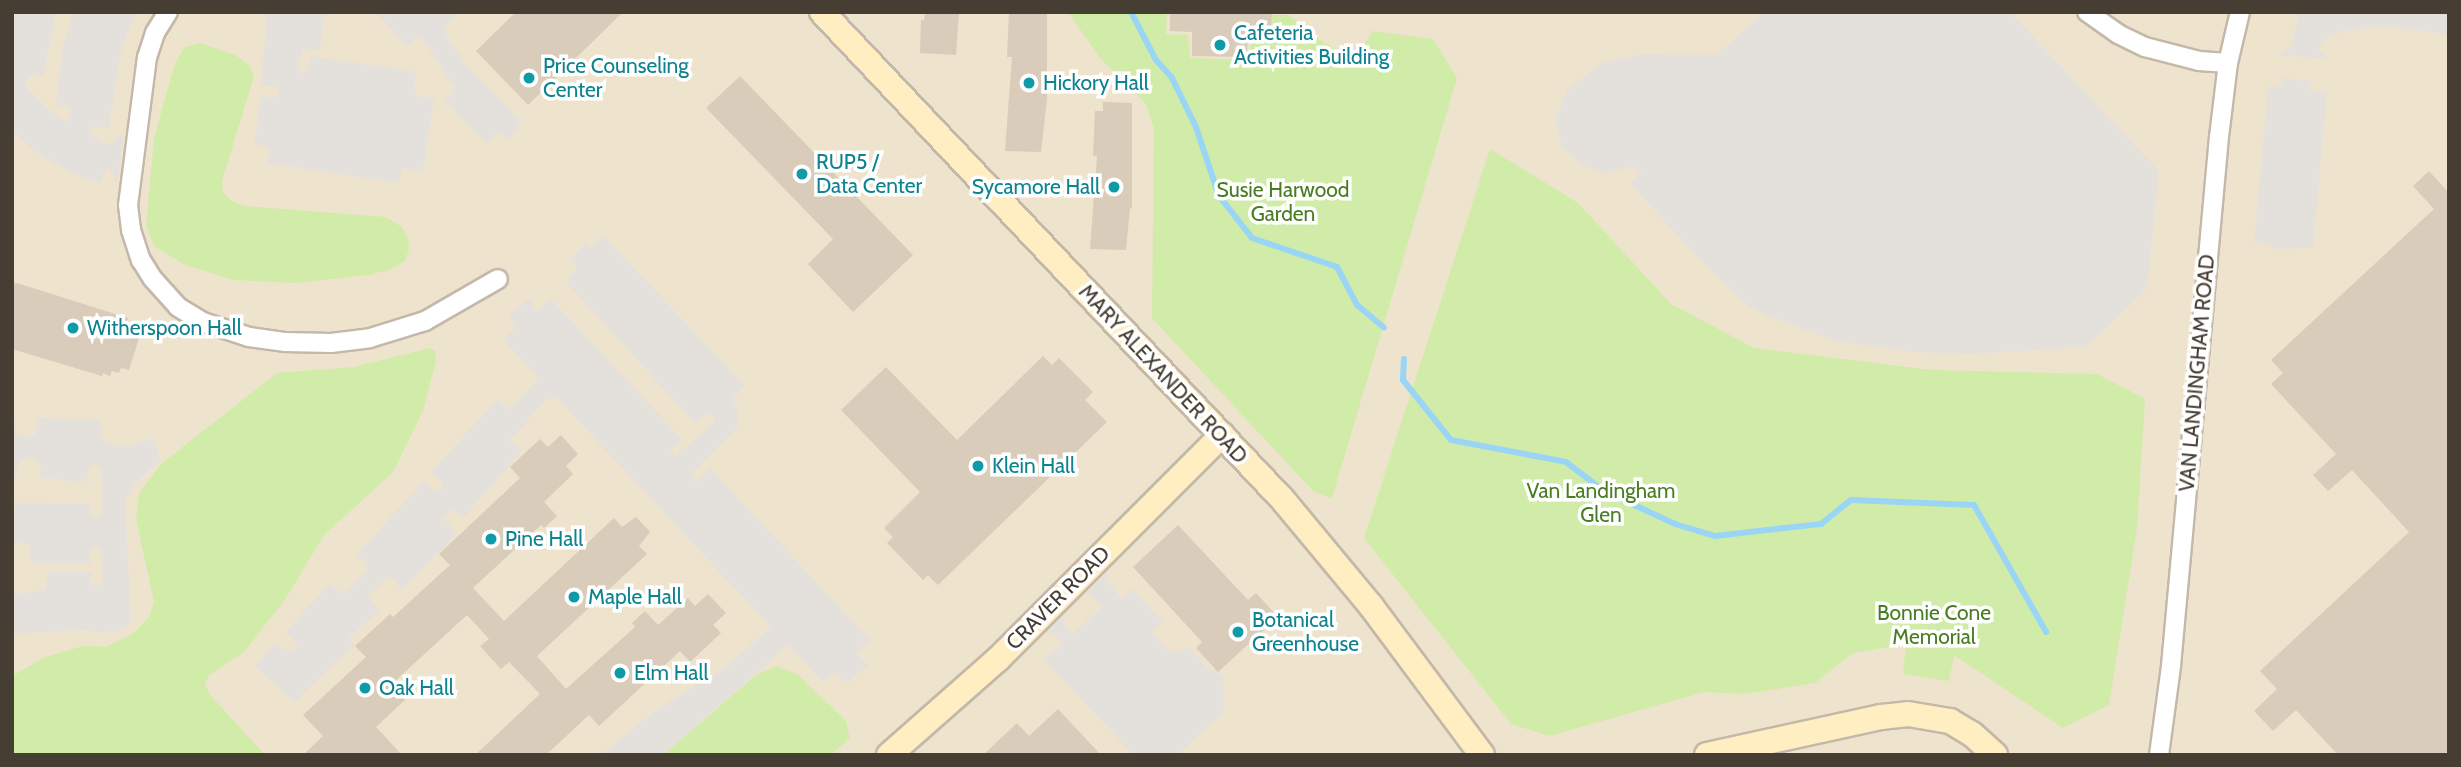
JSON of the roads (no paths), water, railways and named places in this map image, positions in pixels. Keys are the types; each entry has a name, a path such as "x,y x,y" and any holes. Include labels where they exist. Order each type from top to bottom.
{"street":[{"path":"168,12 155,33 147,57 128,205 131,230 141,260 153,279 178,307 203,322 249,337 296,343 353,341 425,321 498,279"},
{"name":"MARY ALEXANDER ROAD","path":"822,12 1222,435 1320,543 1482,755"},
{"path":"2087,12 2119,34 2146,47 2199,61 2228,63"},
{"name":"VAN LANDINGHAM ROAD","path":"2159,755 2171,666 2228,63 2240,12"},
{"name":"CRAVER ROAD","path":"889,755 998,659 1222,435"},
{"path":"1707,755 1881,717 1908,714 1950,722 1991,753"},
{"name":"VAN LANDINGHAM ROAD","path":"2153,755 2160,735"}],"waterway":[{"path":"1131,12 1156,60 1172,78 1196,127 1219,196 1252,238 1337,267 1357,305 1384,328"},
{"path":"1404,359 1403,380 1451,440 1566,462 1604,491 1675,524 1715,536 1821,524 1851,500 1974,505 2046,632"}],"place":[{"name":"Cafeteria Activities Building","path":"1220,45"},
{"name":"Price Counseling Center","path":"529,78"},
{"name":"Hickory Hall","path":"1029,83"},
{"name":"RUP5 / Data Center","path":"802,174"},
{"name":"Sycamore Hall","path":"1114,187"},
{"name":"Witherspoon Hall","path":"73,328"},
{"name":"Klein Hall","path":"978,466"},
{"name":"Pine Hall","path":"491,539"},
{"name":"Maple Hall","path":"574,597"},
{"name":"Botanical Greenhouse","path":"1238,632"},
{"name":"Elm Hall","path":"620,673"},
{"name":"Oak Hall","path":"365,688"}],"park label":[{"name":"Susie Harwood Garden","path":"1283,202"},
{"name":"Van Landingham Glen","path":"1601,503"},
{"name":"Bonnie Cone Memorial","path":"1934,625"}]}
